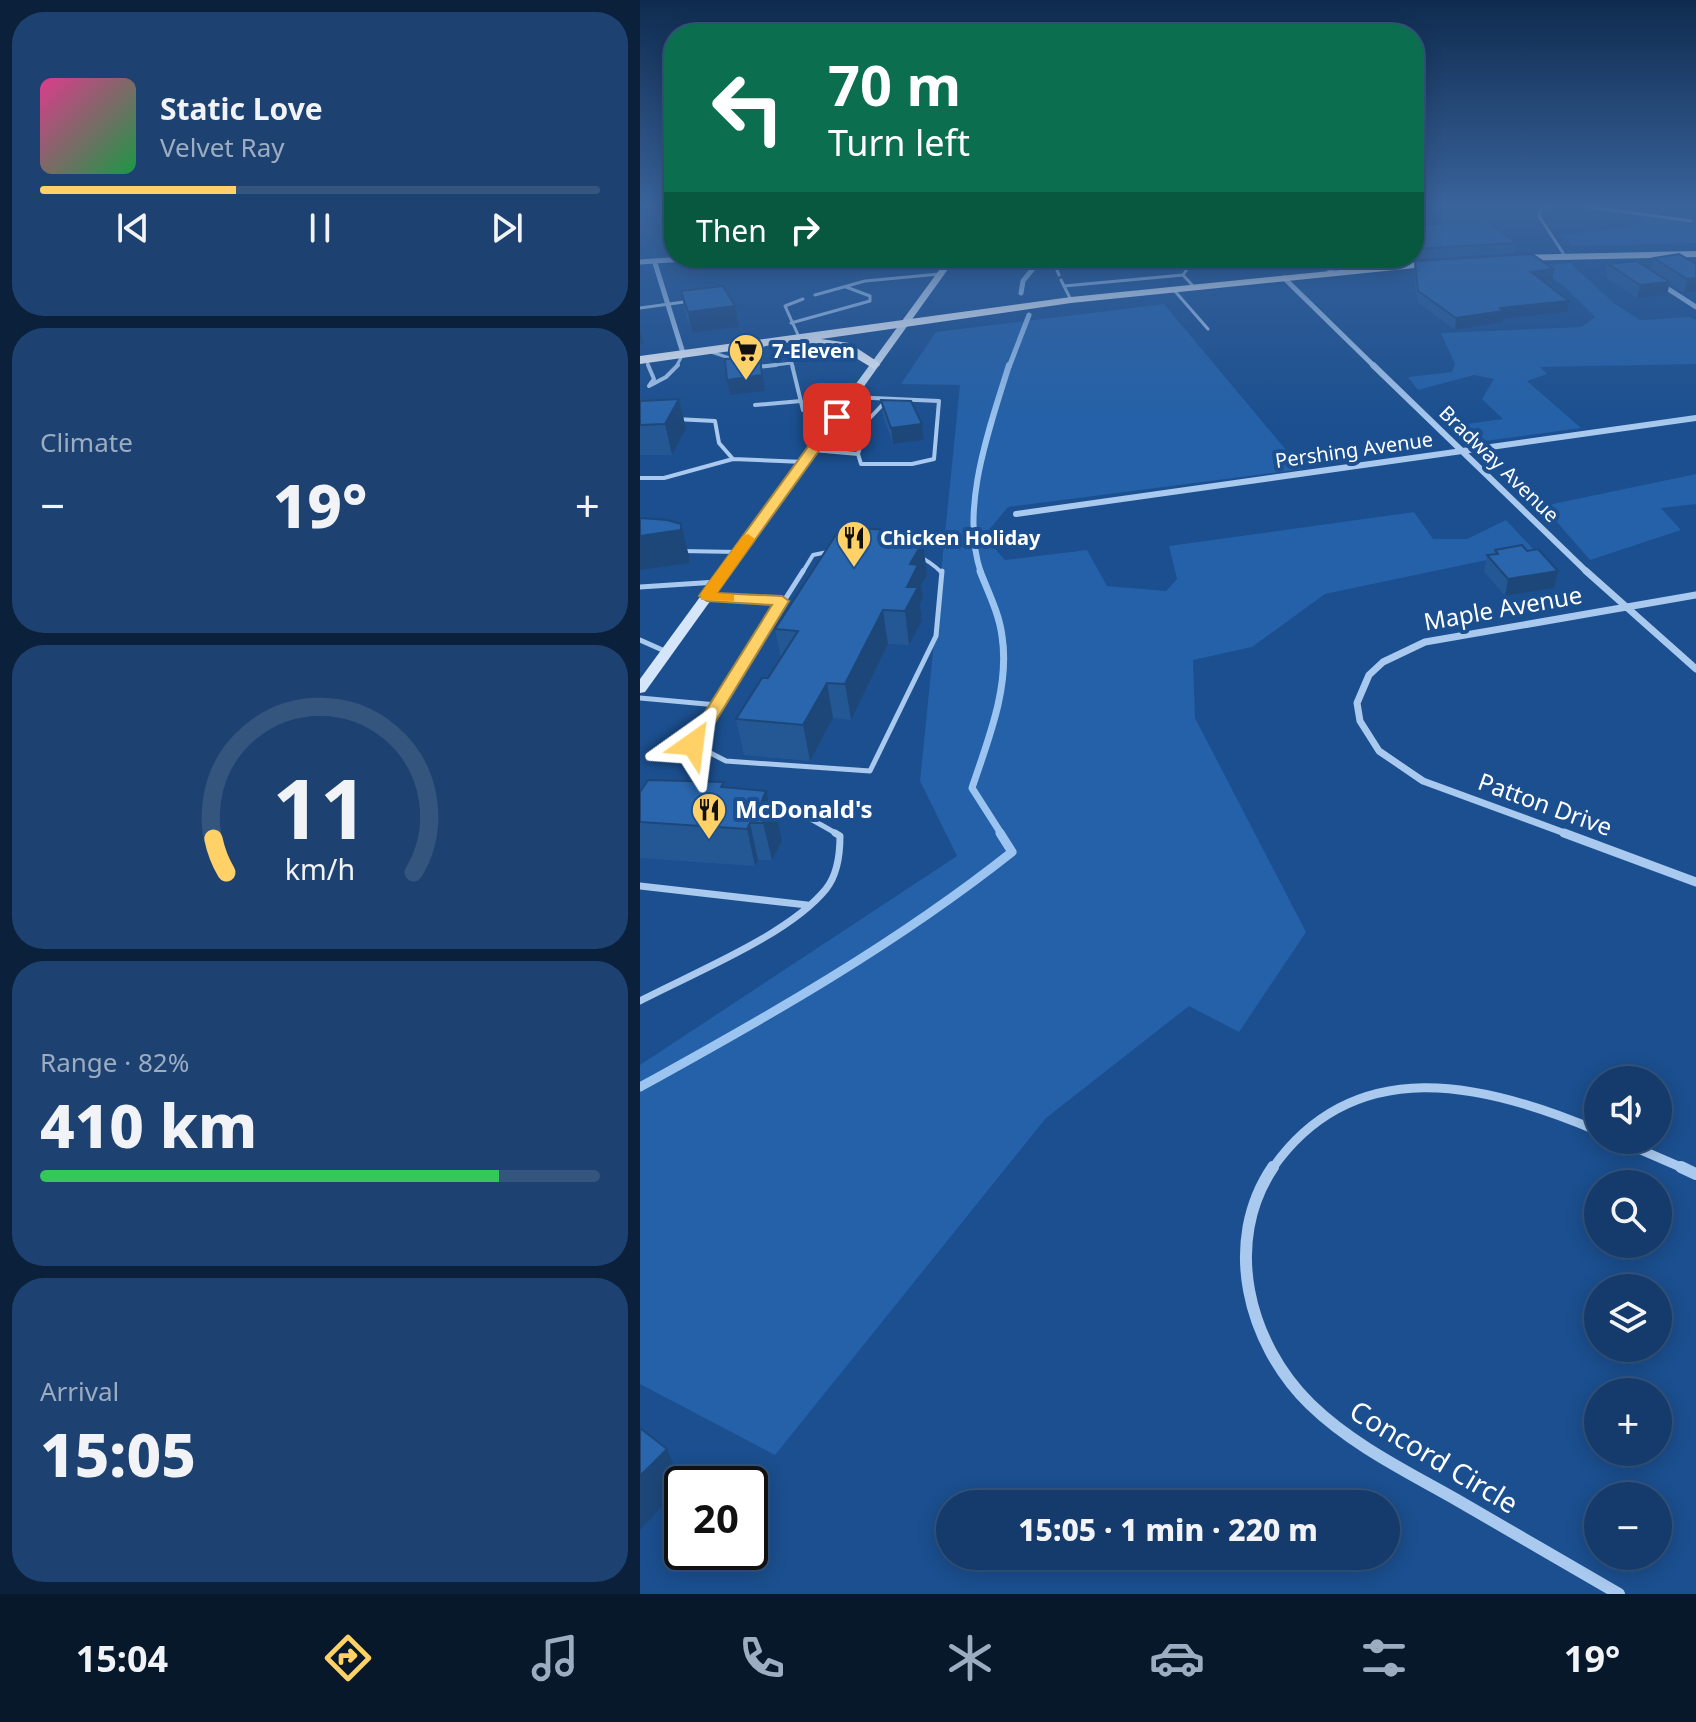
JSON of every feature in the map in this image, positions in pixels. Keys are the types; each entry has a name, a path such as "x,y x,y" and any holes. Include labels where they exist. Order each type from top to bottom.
{"main road":[{"path":"640,689 937,278"},
{"path":"643,359 1071,300 1280,278"},
{"path":"794,338 845,346 874,365"}],"street":[{"path":"660,278 683,353"},
{"name":"Bradway Avenue","path":"1284,278 1624,608 1696,669"},
{"path":"1660,283 1696,307"},
{"name":"Pershing Avenue","path":"1016,514 1696,418"},
{"name":"Maple Avenue","path":"1385,756 1367,735 1357,703 1369,675 1383,662 1425,642 1696,595"},
{"name":"Patton Drive","path":"1385,756 1423,781 1696,882"},
{"name":"Concord Circle","path":"1584,1125 1534,1103 1499,1093 1452,1086 1410,1087 1370,1096 1333,1111 1299,1134 1273,1162 1255,1196 1244,1237 1244,1275 1254,1318 1272,1357 1299,1394 1345,1436 1619,1594"},
{"path":"1650,1154 1696,1174"}],"lane":[{"path":"815,295 883,278"},
{"path":"1061,278 1071,300"},
{"path":"1064,286 1146,278"},
{"path":"1186,278 1194,287"},
{"path":"791,323 870,301 870,296 844,286"},
{"path":"1173,289 1208,329"},
{"path":"794,338 785,306 803,299"},
{"path":"640,308 699,300"},
{"path":"740,362 771,341"},
{"path":"705,350 740,362"},
{"path":"640,393 666,379 679,367 683,353"},
{"path":"643,359 654,379 649,386"},
{"path":"740,362 740,369"},
{"path":"753,367 792,363 803,410 837,417"},
{"path":"851,397 939,401 934,459 877,466 861,464 858,454 868,420 887,399"},
{"path":"755,405 801,401"},
{"path":"667,419 715,421 719,443 733,459"},
{"path":"813,450 858,454"},
{"path":"640,478 664,478 733,459 804,462"},
{"path":"856,545 900,548 942,571 936,636 870,771 726,761 693,744 717,705 813,555 856,545"},
{"path":"680,551 738,552"},
{"path":"640,587 717,582"},
{"path":"707,596 782,601"},
{"path":"640,640 667,652"},
{"path":"640,698 717,705"},
{"path":"640,1001 733,953 810,905 827,888 841,855 840,836 786,805 748,799"},
{"path":"640,886 810,905"}],"shaded area":[{"path":"1553,278 1587,278 1615,304 1640,320 1690,317 1696,320 1696,364 1540,367 1547,374 1527,381 1581,428 1470,443 1452,426 1503,419 1482,399 1494,379 1474,375 1418,390 1408,377 1452,372 1455,364 1441,333 1582,327 1595,317"},
{"path":"1164,304 1302,469 1008,507 984,536 1005,560 1087,550 1107,586 1166,591 1177,579 1169,546 1414,512 1433,539 1467,539 1506,520 1534,550 1325,594 1252,647 1193,660 1195,718 1306,932 1239,1032 1189,1006 1046,1118 775,1455 640,1384 640,1065 957,856 920,781 960,385 901,384 936,332"},
{"path":"1696,474 1696,504 1661,508 1681,530 1590,560 1543,506"}],"building":[{"path":"1417,278 1539,278 1569,301 1500,308 1503,311 1456,318 1418,291"},
{"path":"1630,278 1664,278 1670,282 1640,285"},
{"path":"723,286 735,306 688,312 681,291"},
{"path":"760,357 762,375 727,380 725,359"},
{"path":"679,399 665,424 640,425 640,401"},
{"path":"881,400 911,401 922,424 891,428"},
{"path":"640,518 681,524 681,530 640,536"},
{"path":"841,527 918,532 912,541 923,542 910,564 918,565 907,587 918,587 905,611 883,610 845,684 827,683 803,725 736,719 762,678 768,678 798,631 775,629"},
{"path":"1522,545 1527,551 1538,549 1558,571 1508,579 1487,555 1498,554 1495,550"},
{"path":"648,780 724,782 721,787 766,791 761,803 774,804 763,823 750,823 747,829 640,822 640,792"},
{"path":"640,1428 667,1449 640,1476"}],"waterway":[{"path":"1021,293 1025,278"},
{"path":"1009,367 1029,315"},
{"path":"981,573 975,548 975,495 986,441 1009,365"},
{"path":"980,571 998,619 1004,655 996,713 972,788 1002,835"},
{"path":"640,1087 784,1006 923,918 1012,852 1000,833"}],"slow traffic":[{"path":"729,598 707,596 748,539"}],"place":[{"name":"7-Eleven","path":"746,382"},
{"name":"Chicken Holiday","path":"854,569"},
{"name":"McDonald's","path":"709,841"}],"route":[{"path":"693,744 782,601 707,596 837,417"}]}
